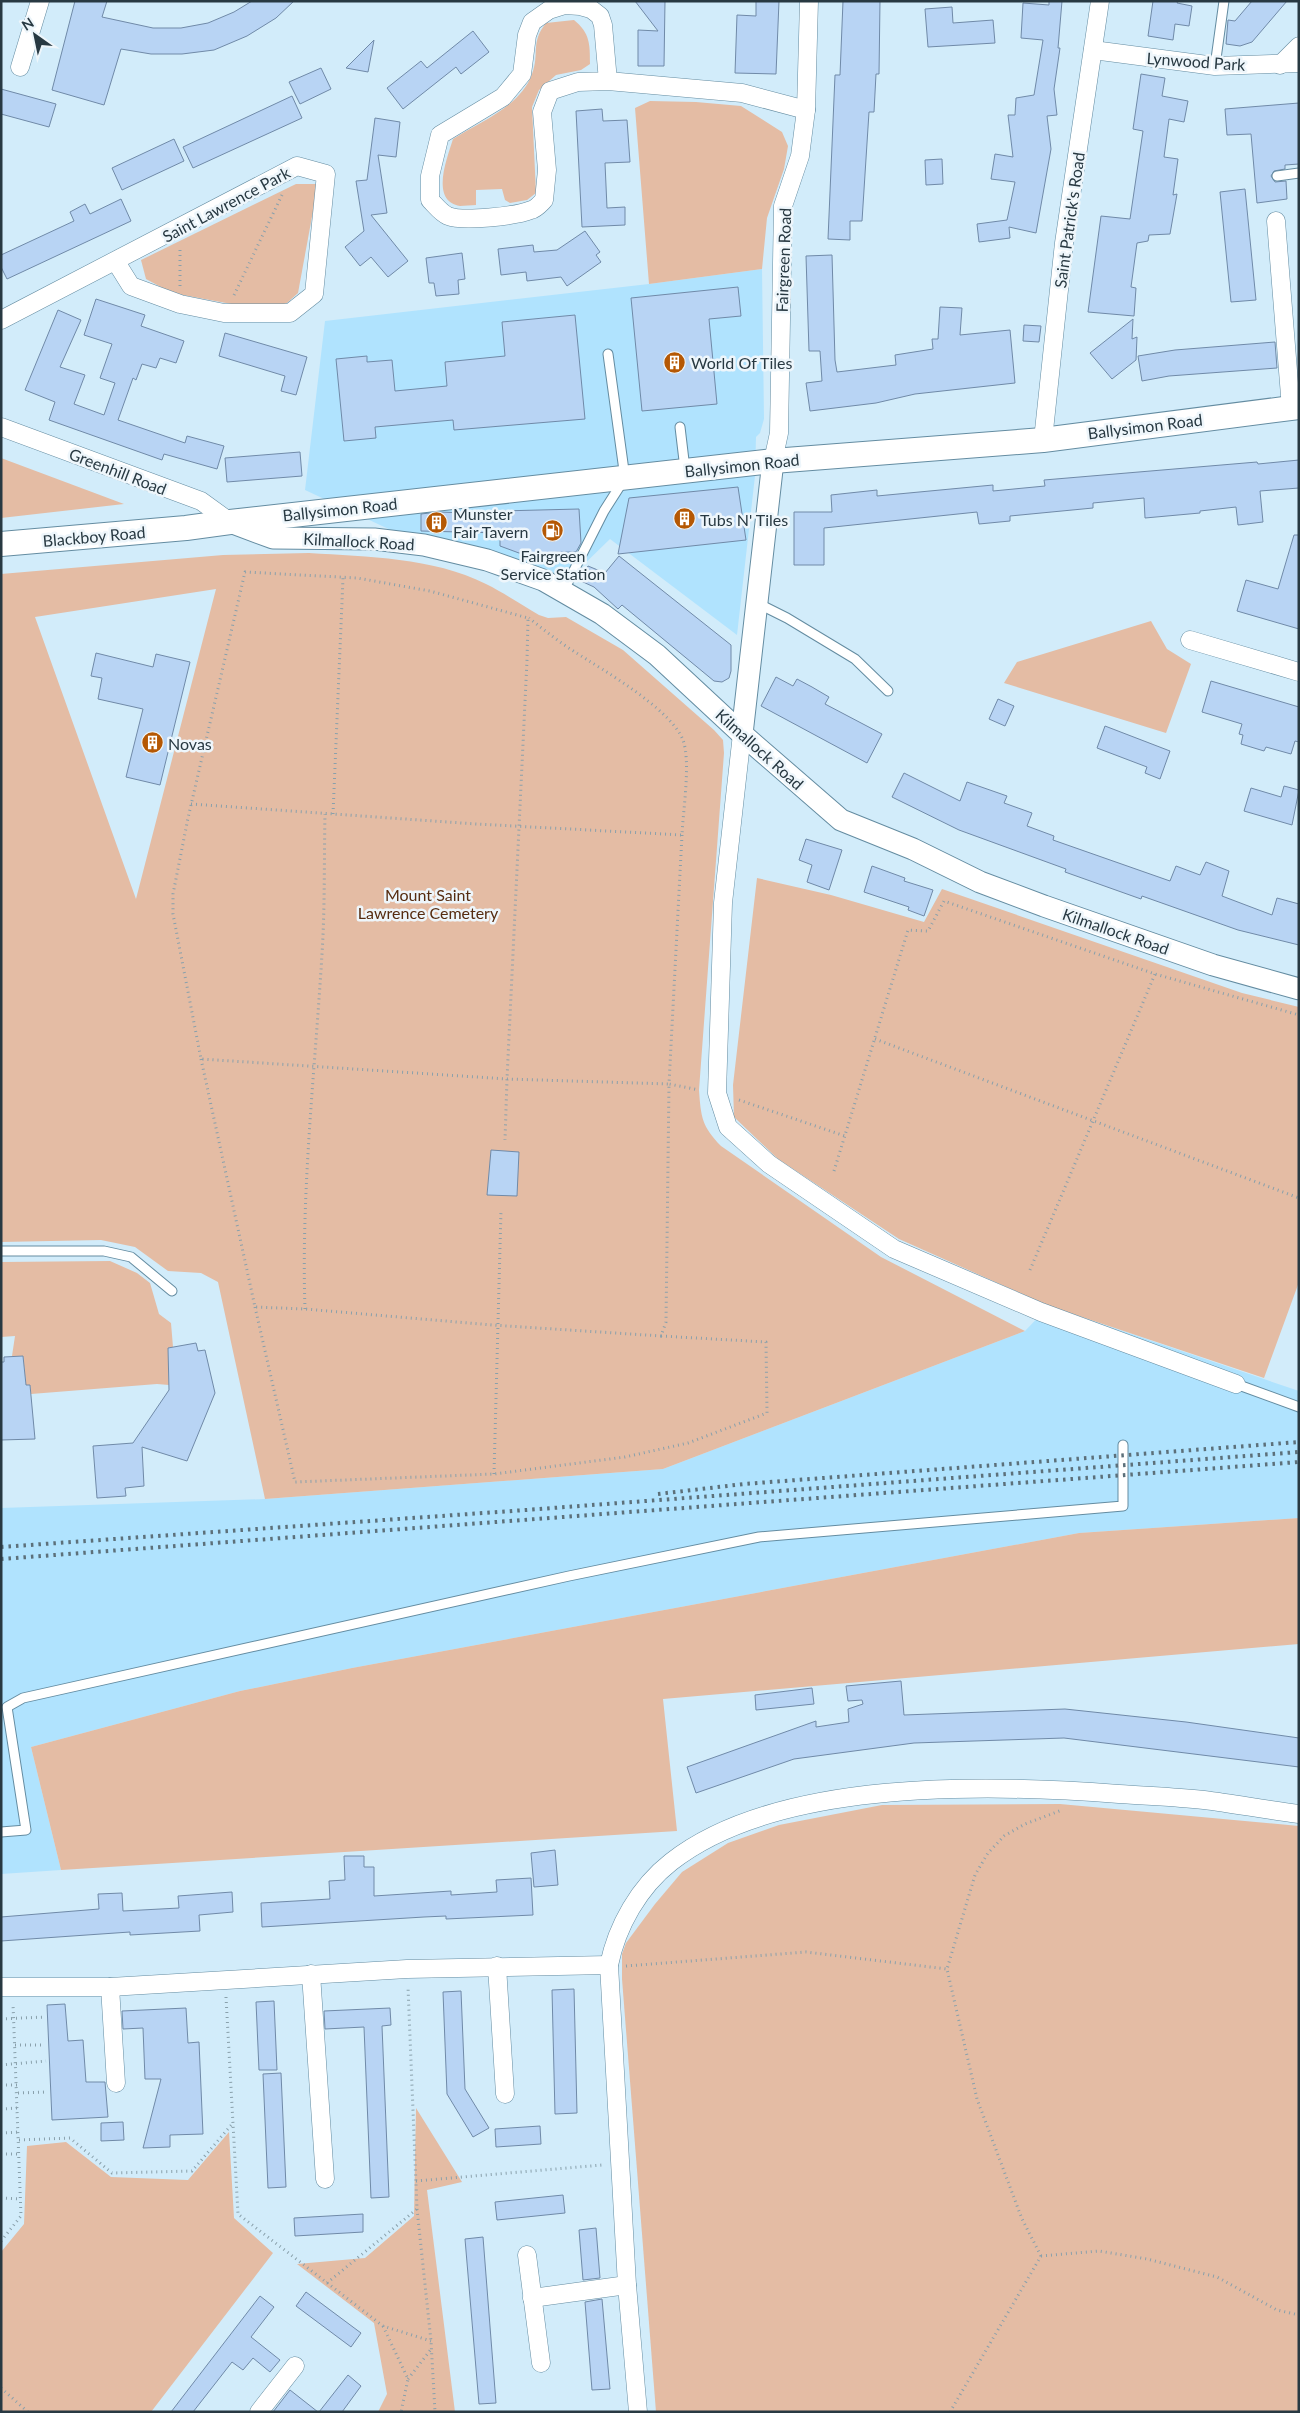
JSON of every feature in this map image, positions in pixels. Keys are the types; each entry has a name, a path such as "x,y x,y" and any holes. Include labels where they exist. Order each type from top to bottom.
{"main road":[{"name":"Ballysimon Road","path":"186,528 774,461 1043,440 1295,407"},
{"name":"Blackboy Road","path":"1,544 186,528"}],"street":[{"path":"20,67 40,1"},
{"name":"Fairgreen Road","path":"774,461 779,433 783,206 800,156 806,110 809,1"},
{"name":"Saint Patrick's Road","path":"1043,440 1064,243 1100,1"},
{"path":"608,81 603,25 600,16 591,9 565,5 539,15 532,22 527,35 522,74 503,97 440,135 430,176 430,200 439,211 449,216 462,218 517,214 533,210 544,200 547,170 542,112 550,91 578,82 608,81 742,93 806,110"},
{"path":"1280,65 1299,46"},
{"name":"Lynwood Park","path":"1093,50 1215,66 1299,63"},
{"name":"Saint Lawrence Park","path":"1,320 116,262 297,166 326,174 314,294 290,313 224,313 180,304 131,286 116,262"},
{"path":"1276,221 1295,407"},
{"name":"Greenhill Road","path":"1,427 200,501 230,522"},
{"path":"774,461 724,903 717,1093 728,1127 742,1142 769,1164 894,1249 1041,1312 1236,1384"},
{"name":"Kilmallock Road","path":"230,522 273,538 374,539 424,545 487,560 542,580 602,614 657,655 742,734 841,820 912,849 980,882 1044,906 1213,965 1299,989"},
{"path":"1190,640 1299,672"},
{"path":"638,2412 627,2285 609,1965 620,1928 642,1892 660,1871 689,1849 745,1823 809,1805 884,1792 1072,1790 1203,1800 1299,1814"},
{"path":"7,1986 110,1986 226,1981 407,1969 609,1965"},
{"path":"497,1966 505,2094"},
{"path":"311,1974 325,2179"},
{"path":"110,1986 116,2083"},
{"path":"527,2255 541,2363"},
{"path":"532,2298 627,2285"},
{"path":"259,2412 294,2366"}],"lane":[{"path":"1215,66 1224,1"},
{"path":"1277,176 1299,173"},
{"path":"563,592 604,511 625,478 608,354"},
{"path":"680,427 685,471"},
{"path":"757,603 787,618 855,660 888,691"},
{"path":"1,1251 104,1251 131,1257 172,1290"},
{"path":"1236,1384 1299,1407"},
{"path":"1,1832 26,1830 7,1706 23,1698 569,1576 759,1537 1123,1506 1122,1445"}],"path":[{"path":"224,313 297,166"},
{"path":"180,304 181,228"},
{"path":"256,1307 305,1309 498,1325 661,1336 766,1342 766,1413 688,1443 625,1457 494,1474 295,1482 256,1307 202,1059 172,914 173,894 191,804 245,572 343,578 430,591 528,618 573,651 619,679 662,713 682,738 686,754 670,1084 666,1322 661,1336"},
{"path":"333,814 343,578"},
{"path":"505,1140 528,618"},
{"path":"191,804 682,835"},
{"path":"305,1309 305,1259 322,951 326,814"},
{"path":"834,1171 908,930 928,931 944,901 1155,974 1299,1015"},
{"path":"1030,1270 1155,974"},
{"path":"875,1039 1299,1198"},
{"path":"202,1059 507,1079 670,1084 717,1093 845,1136"},
{"path":"494,1474 501,1210"},
{"path":"1041,2256 1016,2202 977,2099 947,1969 969,1891 975,1875 988,1853 1004,1836 1018,1828 1065,1809 1072,1790"},
{"path":"609,1965 630,1966 806,1952 947,1969"},
{"path":"407,1969 417,2209 432,2341 436,2412"},
{"path":"226,1981 238,2214 383,2326 432,2341"},
{"path":"2,2239 21,2216 14,2018 7,1986"},
{"path":"1,2019 45,2017"},
{"path":"15,2045 43,2044"},
{"path":"1,2065 46,2061"},
{"path":"1,2086 17,2085"},
{"path":"17,2094 47,2092"},
{"path":"1,2109 18,2108"},
{"path":"19,2140 70,2138 112,2173 192,2171 234,2123"},
{"path":"1,2133 19,2132"},
{"path":"1,2154 20,2154"},
{"path":"416,2181 620,2164"},
{"path":"1,2198 20,2199"},
{"path":"327,2283 417,2209"},
{"path":"1041,2256 1099,2251 1147,2259 1217,2277 1277,2310 1299,2315"},
{"path":"950,2412 1041,2256"},
{"path":"383,2326 408,2379"},
{"path":"401,2412 408,2379 432,2348"},
{"path":"1,2388 28,2412"}],"shaded area":[{"path":"762,269 764,419 760,433 756,437 755,476 737,635 610,539 571,577 395,532 305,490 325,321 649,284"},
{"path":"1049,1306 1299,1391 1299,1518 1079,1533 352,1668 240,1691 31,1747 61,1870 1,1874 1,1508 265,1499 663,1469 1025,1331"}],"green space":[{"path":"574,20 588,39 590,64 581,70 556,75 539,90 532,107 536,193 527,200 510,203 505,200 502,189 476,190 476,205 460,206 451,202 445,196 443,177 453,139 498,112 519,95 527,85 532,74 538,36 546,23"},
{"path":"650,101 696,102 741,106 782,132 788,146 784,169 767,218 762,269 649,284 635,108"},
{"path":"296,184 318,184 298,293 287,303 272,308 253,308 172,293 146,279 141,260"},
{"path":"1,458 124,504 1,518"},
{"name":"Mount Saint Lawrence Cemetery","path":"309,553 377,557 422,563 465,575 486,584 539,615 548,618 566,617 623,650 714,730 723,740 724,753 699,1090 702,1115 706,1127 721,1146 881,1257 1025,1331 663,1469 265,1499 218,1282 201,1273 168,1271 135,1247 101,1240 1,1242 1,574 223,555","holes":["216,589 136,899 35,617"]},
{"path":"1151,621 1167,649 1191,664 1166,733 1004,683 1017,662"},
{"path":"757,878 831,895 924,922 942,889 1242,993 1299,1007 1299,1282 1264,1378 1049,1306 899,1239 778,1159 734,1117 733,1085"},
{"path":"110,1261 137,1273 150,1283 159,1314 171,1323 173,1347 168,1348 169,1385 157,1384 31,1394 30,1385 26,1385 23,1356 12,1356 15,1336 1,1337 1,1262"},
{"path":"1299,1518 1299,1644 663,1699 677,1831 61,1870 31,1747 240,1691 352,1668 1079,1533"},
{"path":"1060,1804 1299,1826 1299,2412 656,2412 622,1979 622,1954 626,1943 682,1872 728,1843 779,1825 882,1805"},
{"path":"416,2108 462,2182 427,2190 455,2412 378,2412 387,2394 374,2323 297,2264 365,2258 414,2216"},
{"path":"229,2132 234,2218 273,2253 151,2412 1,2411 1,2252 24,2224 27,2146 66,2142 111,2177 188,2180"}],"building":[{"path":"75,1 107,1 102,17 153,28 181,28 208,23 234,12 252,1 294,1 276,18 247,36 214,50 182,54 151,54 121,49 104,105 52,90"},
{"path":"635,1 665,1 664,66 638,66 638,30 658,31"},
{"path":"756,1 779,1 776,74 735,73 737,15 756,16"},
{"path":"843,1 880,1 879,74 876,74 874,112 869,112 862,221 850,221 850,240 828,239 835,75 840,75"},
{"path":"1049,1 1062,1 1058,48 1060,48 1054,89 1057,115 1047,116 1051,149 1036,233 1009,227 1010,238 979,242 977,224 1007,220 1015,182 991,179 995,154 1013,157 1008,115 1015,115 1016,98 1034,95 1043,40 1021,38 1023,3 1049,5"},
{"path":"1153,1 1178,1 1177,3 1192,6 1189,26 1175,24 1173,40 1148,36"},
{"path":"1252,1 1287,1 1252,42 1240,46 1226,44 1228,20 1235,21"},
{"path":"952,7 953,23 993,20 995,43 928,47 925,9"},
{"path":"473,31 489,52 461,74 456,67 403,109 387,88 421,61 427,68"},
{"path":"374,40 368,72 346,68"},
{"path":"321,68 331,89 300,104 289,82"},
{"path":"1141,74 1165,78 1162,96 1188,101 1184,122 1169,119 1164,157 1178,159 1173,195 1177,194 1170,234 1149,235 1148,241 1137,243 1131,287 1136,288 1134,316 1088,312 1101,216 1130,219 1143,131 1133,129"},
{"path":"1,89 56,104 49,127 1,114"},
{"path":"292,96 302,118 193,168 183,147"},
{"path":"1299,103 1299,164 1285,165 1285,169 1274,171 1271,176 1275,182 1286,181 1287,199 1257,203 1251,134 1227,135 1225,109"},
{"path":"602,109 603,121 627,120 630,162 605,163 607,208 625,207 625,225 582,227 576,111"},
{"path":"375,118 400,122 396,157 378,155 387,213 371,215 408,261 388,277 371,257 360,266 345,247 364,231 356,181 367,180"},
{"path":"174,139 184,161 122,190 112,168"},
{"path":"942,159 943,184 926,185 925,160"},
{"path":"1245,189 1256,300 1231,302 1220,192"},
{"path":"121,199 131,221 7,279 1,267 1,255 74,221 70,212 85,204 90,214"},
{"path":"585,231 600,252 596,255 601,262 567,286 561,277 527,281 526,272 501,275 498,249 533,245 534,252 557,250"},
{"path":"462,253 465,279 458,280 459,294 436,296 434,283 429,283 426,258"},
{"path":"832,255 837,372 896,365 895,355 933,349 932,339 938,339 940,307 962,308 960,335 1010,330 1015,383 915,394 876,403 810,411 806,383 822,381 820,351 809,351 806,256"},
{"name":"World Of Tiles","path":"738,287 741,316 709,319 717,404 642,411 631,298"},
{"path":"96,299 145,315 141,326 184,341 176,363 160,358 156,368 142,364 136,380 133,378 118,420 185,443 187,436 224,446 217,469 164,454 162,460 49,420 55,402 25,390 58,310 81,320 60,367 85,375 74,404 104,415 115,383 100,378 112,344 84,335"},
{"path":"575,315 585,419 454,430 453,420 375,427 376,438 344,441 336,359 367,356 367,362 392,360 395,391 447,386 445,362 505,356 502,322"},
{"path":"1133,319 1132,339 1137,337 1136,360 1112,379 1090,353"},
{"path":"1024,325 1041,326 1039,342 1023,341"},
{"path":"225,333 307,357 296,395 281,391 285,376 219,356"},
{"path":"1275,342 1277,368 1169,376 1142,381 1138,356 1175,350"},
{"path":"300,452 302,476 227,482 225,458"},
{"path":"1299,460 1299,488 1260,491 1263,522 1238,525 1236,507 1200,511 1200,513 1145,518 1144,498 1093,503 1093,508 1010,516 1010,521 979,524 977,512 824,528 824,565 794,565 794,512 832,512 831,495 877,490 877,496 993,485 993,491 1045,486 1044,480"},
{"name":"Tubs N' Tiles","path":"738,487 746,540 618,554 629,498"},
{"path":"579,509 581,543 576,552 519,553 500,546 500,533 421,531 421,514 438,512 500,514 500,511"},
{"path":"1294,535 1299,535 1299,629 1237,611 1246,580 1278,589"},
{"path":"619,556 731,645 731,671 729,678 722,682 714,681 622,605 618,609 594,587 581,581 588,566 605,573"},
{"name":"Novas","path":"96,653 153,667 156,654 190,662 160,785 126,777 143,709 98,699 102,678 91,676"},
{"path":"776,677 793,686 797,679 812,687 829,697 825,704 882,734 867,763 761,706"},
{"path":"1211,681 1299,707 1299,742 1295,741 1291,754 1266,747 1264,751 1241,744 1243,735 1239,734 1242,724 1202,712"},
{"path":"998,699 1014,706 1005,726 989,719"},
{"path":"1105,726 1170,751 1160,779 1145,773 1147,767 1097,748"},
{"path":"904,773 960,801 967,782 1007,796 1004,803 1032,813 1027,826 1054,836 1053,840 1170,881 1176,866 1200,875 1206,862 1229,871 1222,896 1272,915 1277,898 1299,904 1299,945 1238,930 1142,896 1141,899 1065,872 1066,869 959,830 892,797"},
{"path":"1284,786 1299,790 1292,825 1244,811 1251,788 1281,797"},
{"path":"806,839 842,850 829,890 807,882 812,865 799,860"},
{"path":"872,866 905,878 904,881 933,890 924,916 908,910 909,907 864,892"},
{"path":"491,1150 519,1152 517,1196 487,1195"},
{"path":"196,1343 198,1351 205,1350 215,1393 187,1461 142,1447 144,1486 125,1488 126,1496 97,1498 93,1446 133,1443 169,1390 168,1348"},
{"path":"23,1356 26,1385 30,1385 35,1439 1,1440 1,1362 4,1362 4,1357"},
{"path":"901,1681 904,1715 1065,1709 1186,1722 1299,1738 1299,1767 1064,1738 914,1743 794,1759 696,1793 687,1767 816,1721 816,1727 849,1722 848,1709 863,1704 862,1700 848,1701 846,1686"},
{"path":"812,1688 814,1704 756,1710 755,1695"},
{"path":"555,1850 558,1885 534,1887 531,1853"},
{"path":"344,1856 364,1856 364,1867 374,1867 374,1896 451,1891 451,1895 497,1892 496,1880 531,1878 533,1915 446,1919 446,1916 262,1927 261,1903 330,1899 329,1881 345,1880"},
{"path":"232,1892 233,1912 199,1915 200,1931 130,1935 130,1932 1,1941 1,1917 99,1909 98,1894 122,1893 123,1911 179,1908 178,1896"},
{"path":"574,1989 577,2113 555,2114 552,1990"},
{"path":"461,1991 465,2089 489,2128 473,2137 447,2094 443,1992"},
{"path":"274,2001 277,2070 259,2070 256,2002"},
{"path":"65,2004 68,2041 83,2040 86,2082 105,2082 108,2117 52,2120 47,2005"},
{"path":"186,2008 188,2043 199,2042 203,2134 170,2135 170,2147 143,2148 161,2079 145,2079 143,2028 123,2029 122,2011"},
{"path":"390,2008 391,2025 382,2026 389,2197 371,2198 364,2027 325,2029 324,2011"},
{"path":"281,2073 286,2187 268,2188 263,2074"},
{"path":"123,2122 124,2140 101,2141 101,2123"},
{"path":"540,2126 541,2144 496,2147 495,2129"},
{"path":"563,2195 565,2213 497,2220 495,2202"},
{"path":"363,2214 363,2232 295,2236 294,2218"},
{"path":"596,2228 600,2278 583,2280 579,2230"},
{"path":"483,2237 496,2403 479,2404 465,2239"},
{"path":"306,2292 361,2333 351,2347 296,2306"},
{"path":"260,2296 274,2307 251,2337 280,2360 270,2372 253,2358 243,2370 232,2362 193,2412 171,2412"},
{"path":"602,2299 610,2389 592,2390 585,2302"},
{"path":"348,2375 361,2386 342,2412 319,2412"},
{"path":"290,2390 318,2412 273,2412"}],"railway":[{"path":"658,1494 744,1484 1299,1442"},
{"path":"1,1547 1299,1452"},
{"path":"1,1559 1299,1462"}],"place":[{"name":"World Of Tiles","path":"675,362"},
{"name":"Tubs N' Tiles","path":"684,519"},
{"name":"Munster Fair Tavern","path":"437,522"},
{"name":"Fairgreen Service Station","path":"553,531"},
{"name":"Novas","path":"152,743"}]}
